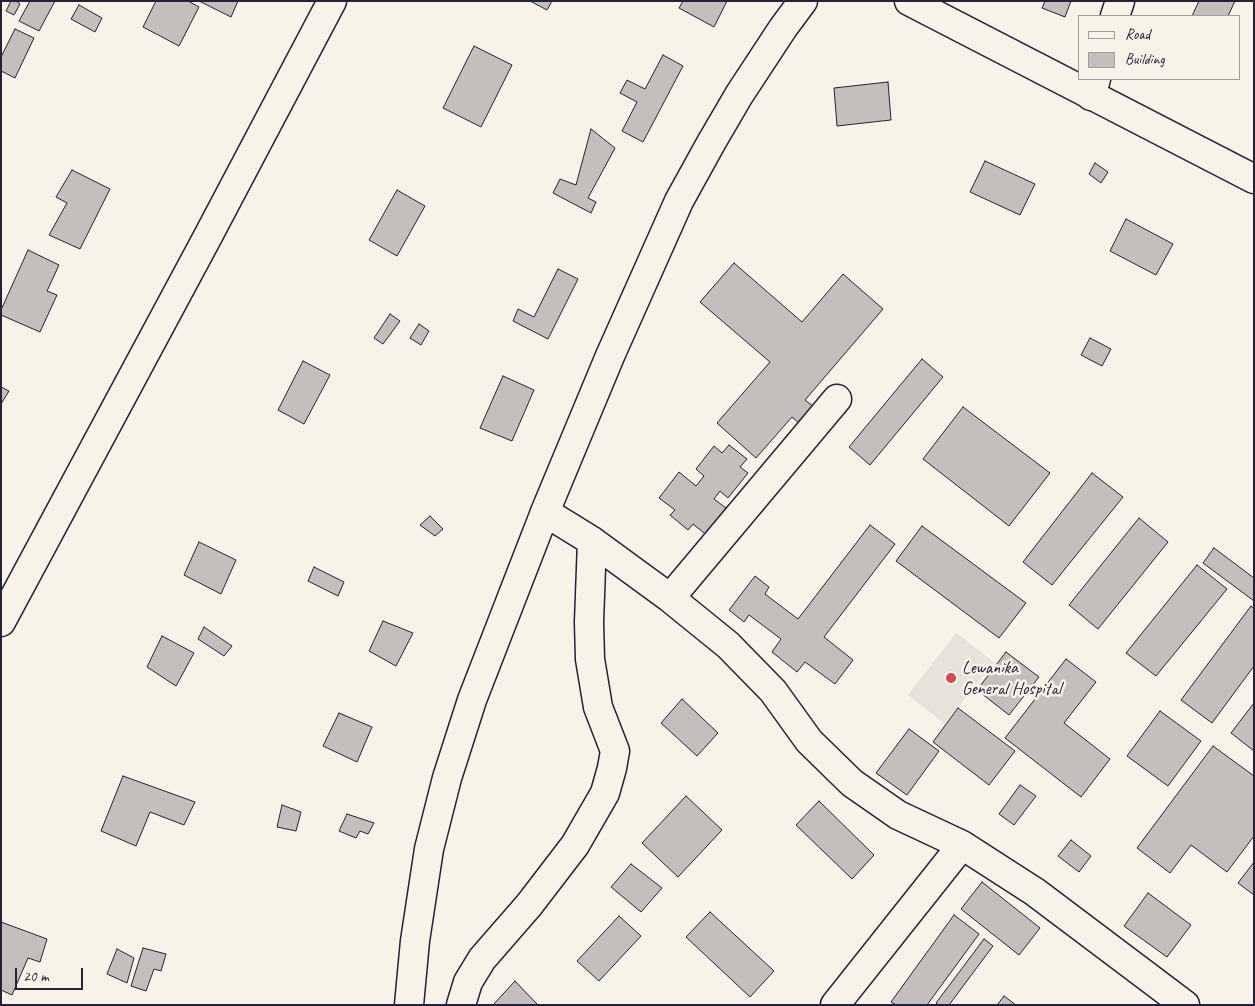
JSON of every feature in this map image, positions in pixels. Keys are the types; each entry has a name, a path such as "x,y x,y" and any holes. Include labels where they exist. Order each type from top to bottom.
{"street":[{"path":"1,622 332,1"},
{"path":"409,1005 415,941 429,849 447,778 472,700 545,512 610,356 679,201 739,95 803,1"},
{"path":"909,1 1078,80"},
{"path":"1115,15 1120,1"},
{"path":"1079,80 1254,179"},
{"path":"670,598 837,399"},
{"path":"545,512 592,541 670,598 728,645 773,691 809,741 852,783 898,816 962,845 1036,892 1185,1005"},
{"path":"461,1005 468,982 482,959 529,905 575,845 605,793 615,751 598,707 590,659 589,614 592,541"},
{"path":"836,1005 962,845"}],"shaded area":[{"name":"Lewanika General Hospital","path":"956,633 994,662 945,724 908,695"}],"building":[{"path":"11,1 16,1 20,4 14,15 6,11"},
{"path":"30,1 55,1 39,31 19,21"},
{"path":"156,1 188,1 199,7 179,46 143,27"},
{"path":"199,1 238,1 231,17"},
{"path":"530,1 552,1 547,10"},
{"path":"683,1 727,1 714,27 679,8"},
{"path":"1045,1 1071,1 1065,17 1042,8"},
{"path":"1199,1 1235,1 1228,15 1192,15"},
{"path":"79,5 102,18 95,32 71,19"},
{"path":"15,29 34,38 15,78 1,71 1,57"},
{"path":"474,46 512,65 481,127 443,108"},
{"path":"663,55 683,66 643,142 622,131 637,102 620,93 627,80 645,89"},
{"path":"888,82 891,120 837,126 834,88"},
{"path":"591,129 615,148 588,198 596,202 591,213 553,193 560,179 576,185"},
{"path":"985,161 1035,184 1020,215 970,192"},
{"path":"1095,163 1108,172 1101,183 1089,174"},
{"path":"72,170 110,189 80,249 49,235 67,203 56,197"},
{"path":"397,190 425,206 397,256 369,240"},
{"path":"1126,219 1173,244 1156,275 1110,251"},
{"path":"28,250 59,265 47,291 57,295 40,332 1,315 1,310"},
{"path":"734,263 802,322 843,274 883,309 805,400 814,407 800,424 792,417 756,458 717,423 770,362 700,302"},
{"path":"558,269 578,279 548,339 513,321 518,309 534,317"},
{"path":"390,314 400,321 383,344 374,338"},
{"path":"419,324 429,331 421,345 410,338"},
{"path":"1090,338 1111,349 1102,366 1081,355"},
{"path":"922,359 943,377 870,465 849,447"},
{"path":"303,361 330,375 304,424 278,410"},
{"path":"503,376 534,390 512,441 480,428"},
{"path":"1,387 9,391 1,404"},
{"path":"963,407 1050,473 1009,526 923,459"},
{"path":"729,445 747,459 740,467 748,473 728,498 720,491 714,499 730,511 709,537 693,524 688,530 670,515 675,510 659,498 679,472 696,486 704,476 696,469 714,446 722,453"},
{"path":"1092,473 1123,497 1052,585 1023,562"},
{"path":"430,516 443,529 435,536 420,525"},
{"path":"1139,518 1168,542 1098,629 1069,605"},
{"path":"870,525 895,544 824,637 853,660 835,684 805,662 797,672 772,652 781,639 749,615 744,622 729,610 755,576 769,587 765,594 798,619"},
{"path":"922,526 1026,603 999,638 896,561"},
{"path":"199,542 236,560 221,594 184,575"},
{"path":"1214,548 1254,578 1254,601 1203,563"},
{"path":"1197,565 1227,589 1156,676 1126,653"},
{"path":"314,567 344,582 338,596 308,581"},
{"path":"1251,606 1254,609 1254,666 1212,723 1181,700"},
{"path":"383,621 413,633 396,666 369,651"},
{"path":"204,627 232,646 224,656 198,639"},
{"path":"162,636 194,653 176,686 147,667"},
{"path":"1006,652 1039,677 1009,715 977,690"},
{"path":"1066,659 1096,682 1064,723 1110,759 1081,797 1005,738"},
{"path":"682,699 718,733 697,756 661,723"},
{"path":"1254,703 1254,751 1231,733"},
{"path":"958,708 1015,751 989,785 933,742"},
{"path":"1160,711 1201,741 1168,786 1127,756"},
{"path":"339,713 372,727 357,762 323,746"},
{"path":"909,729 939,751 907,795 876,773"},
{"path":"1213,746 1254,776 1254,836 1227,872 1191,845 1170,873 1137,848"},
{"path":"123,776 195,802 184,825 150,812 136,846 101,831"},
{"path":"1020,785 1036,796 1014,825 999,814"},
{"path":"686,796 722,830 678,877 642,843"},
{"path":"819,801 874,855 852,879 796,825"},
{"path":"282,805 301,812 296,831 277,827"},
{"path":"347,814 374,823 368,834 360,831 356,838 339,831"},
{"path":"1071,840 1091,856 1079,872 1058,856"},
{"path":"1254,862 1254,895 1238,883"},
{"path":"631,864 662,888 641,912 611,887"},
{"path":"982,882 1040,928 1019,955 961,909"},
{"path":"1148,893 1191,925 1167,957 1124,926"},
{"path":"710,912 774,971 750,997 686,937"},
{"path":"954,915 979,934 927,1005 896,1005 891,1002"},
{"path":"619,916 641,936 599,981 577,961"},
{"path":"1,922 47,939 40,962 28,958 12,995 1,990"},
{"path":"984,939 993,946 949,1005 939,1005 936,1003"},
{"path":"143,948 166,954 161,971 154,969 146,991 131,986"},
{"path":"117,949 134,958 127,983 107,974"},
{"path":"515,981 538,1005 493,1005"},
{"path":"1004,996 1016,1005 997,1005"}],"place":[{"name":"Lewanika General Hospital","path":"951,678"}]}
